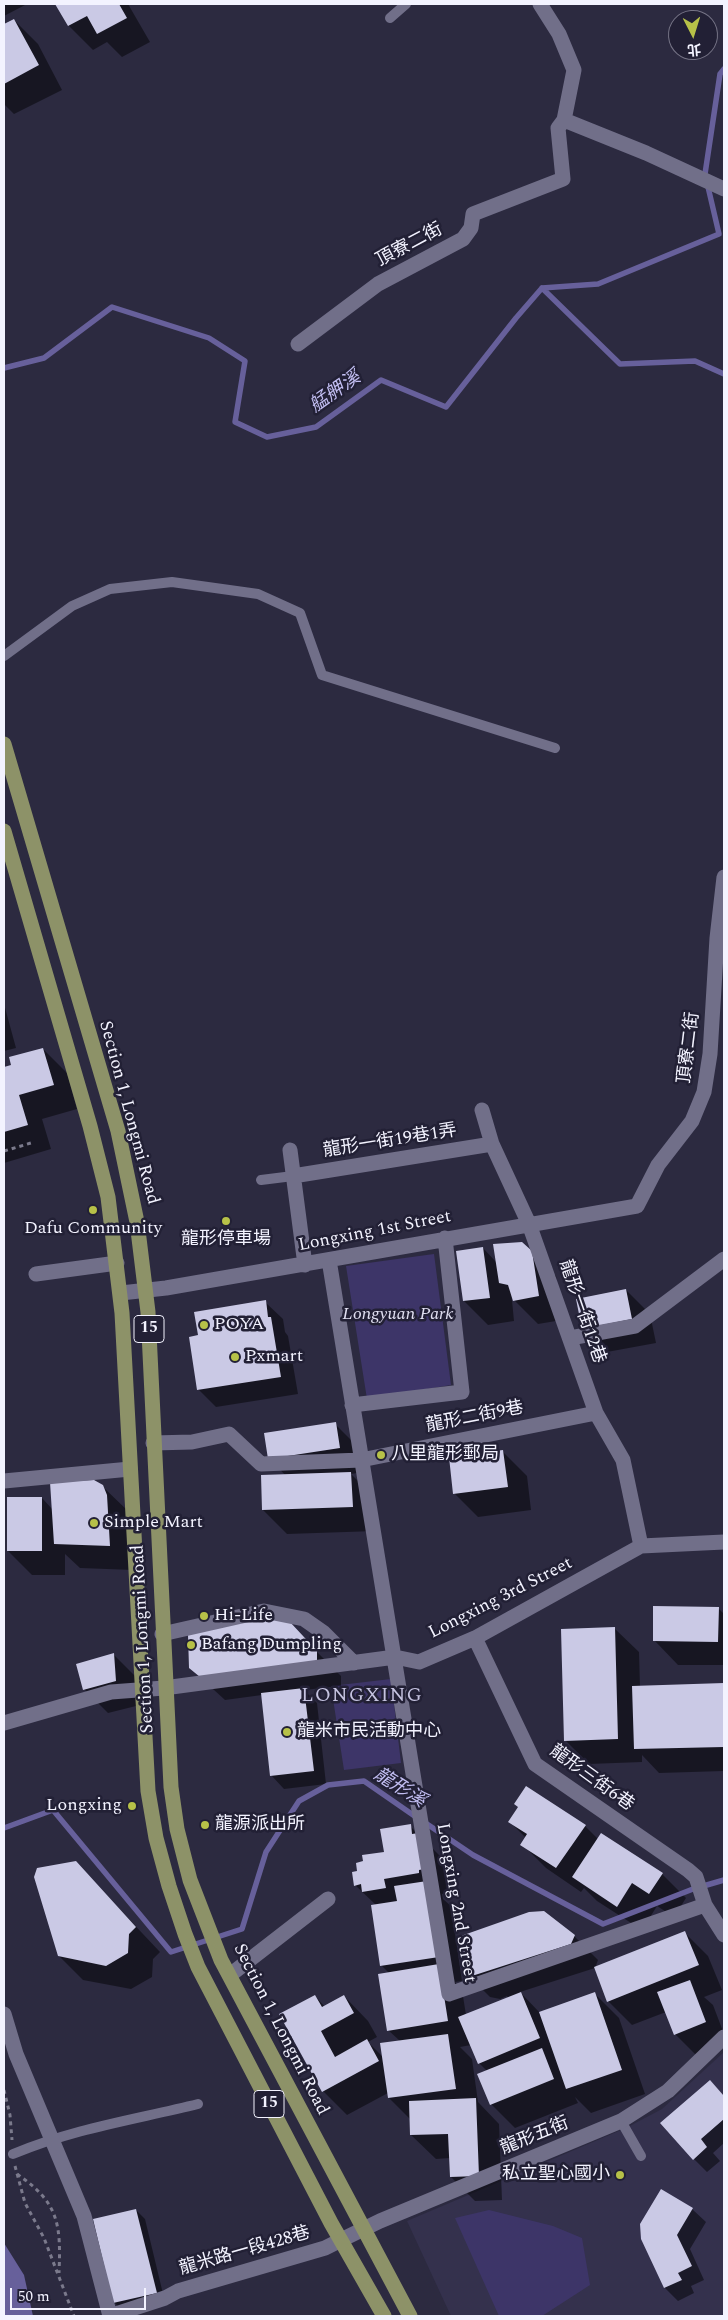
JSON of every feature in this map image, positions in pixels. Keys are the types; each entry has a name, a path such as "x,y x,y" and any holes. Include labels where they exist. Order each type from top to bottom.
{"main road":[{"name":"Section 1, Longmi Road","path":"4,744 118,1130 133,1198 147,1290 164,1688 171,1787 177,1829 190,1880 208,1929 230,1976 410,2316"},
{"name":"Section 1, Longmi Road","path":"4,831 100,1161 108,1197 121,1293 141,1690 148,1791 156,1838 169,1886 198,1967 341,2240 384,2316"},
{"path":"169,1886 190,1880"}],"street":[{"name":"頂寮二街","path":"298,344 378,284 463,239 471,228 472,214 563,179 558,128 564,120 574,70 560,34 540,4"},
{"path":"564,120 646,153 724,190"},
{"name":"頂寮二街","path":"637,1206 658,1165 692,1121 704,1092 710,1054 716,938 724,877"},
{"name":"龍形一街12巷","path":"482,1110 492,1144 529,1224 596,1413 622,1460 641,1546"},
{"name":"龍形一街19巷1弄","path":"293,1176 492,1144"},
{"path":"290,1150 305,1265"},
{"name":"Longxing 1st Street","path":"121,1293 305,1265 445,1238 637,1206"},
{"path":"352,1405 462,1392 445,1238"},
{"path":"570,1338 635,1326 724,1259"},
{"name":"Longxing 2nd Street","path":"329,1260 361,1460 396,1657 449,1994 704,1901"},
{"path":"36,1274 117,1263"},
{"name":"龍形二街9巷","path":"153,1444 192,1442 228,1434 261,1464 361,1460 596,1413"},
{"path":"4,1481 130,1468"},
{"name":"Longxing 3rd Street","path":"4,1723 111,1692 164,1688 396,1657 419,1662 475,1638 641,1546 724,1542"},
{"path":"162,1634 264,1611 304,1619 324,1633 354,1663"},
{"name":"龍形三街6巷","path":"475,1638 535,1764 696,1877 704,1901 724,1935"},
{"path":"230,1976 328,1899"},
{"path":"4,2014 16,2054 50,2138"},
{"name":"龍形五街","path":"341,2240 621,2121 668,2091 724,2037"},
{"name":"龍米路一段428巷","path":"50,2138 84,2216 110,2316 165,2298 178,2291 325,2248 341,2240"}],"lane":[{"path":"390,18 406,4"},
{"path":"4,656 72,606 110,589 172,582 258,594 300,613 322,675 555,748"},
{"path":"261,1180 293,1176"},
{"path":"13,2154 50,2138 100,2124 198,2104"},
{"path":"621,2121 641,2156"}],"path":[{"path":"4,1150 31,1143"},
{"path":"4,2090 10,2115 13,2154 25,2203 44,2238 74,2316"},
{"path":"17,2174 38,2188 54,2209 61,2243 59,2274"}],"shaded area":[{"name":"私立聖心國小","path":"724,2052 724,2316 451,2316 407,2221 626,2128 662,2109"},
{"path":"4,2243 24,2275 33,2316 4,2316"}],"green space":[{"name":"Longyuan Park","path":"434,1254 451,1385 367,1399 346,1266"},
{"path":"391,1679 401,1763 344,1770 331,1686"},
{"path":"489,2210 553,2226 582,2238 590,2285 542,2316 499,2316 455,2218"}],"building":[{"path":"55,4 119,4 127,18 97,34 87,16 68,26"},
{"path":"14,19 39,65 4,84 4,24"},
{"path":"43,1048 54,1085 19,1095 28,1125 4,1132 4,1067 11,1065 9,1057"},
{"path":"522,1242 532,1251 539,1296 513,1301 508,1285 499,1283 493,1244"},
{"path":"483,1247 490,1298 463,1301 456,1251"},
{"path":"626,1289 632,1319 582,1329 576,1299"},
{"name":"Pxmart","path":"266,1300 268,1317 271,1317 281,1377 197,1390 189,1337 198,1335 194,1312"},
{"path":"336,1422 340,1448 268,1459 264,1433"},
{"path":"503,1450 508,1487 453,1494 449,1457"},
{"path":"351,1472 353,1507 262,1510 261,1475"},
{"path":"94,1480 103,1485 107,1495 110,1546 54,1544 50,1482"},
{"path":"7,1497 42,1497 42,1551 7,1551"},
{"path":"653,1606 719,1607 718,1642 653,1641"},
{"path":"265,1615 290,1622 317,1651 317,1662 200,1677 189,1668 188,1635"},
{"path":"615,1627 618,1739 564,1741 561,1629"},
{"path":"114,1653 116,1681 83,1690 76,1664"},
{"path":"724,1683 724,1747 634,1749 632,1686"},
{"name":"龍米市民活動中心","path":"304,1688 314,1771 270,1776 261,1693"},
{"path":"526,1786 586,1825 556,1868 520,1845 527,1834 508,1822 518,1807 514,1804"},
{"path":"411,1824 412,1834 419,1833 424,1869 419,1870 419,1873 384,1879 386,1888 362,1892 361,1884 354,1886 352,1872 357,1871 356,1863 363,1861 362,1855 384,1852 380,1829"},
{"path":"601,1833 663,1873 649,1894 632,1883 617,1907 572,1877"},
{"path":"76,1861 136,1927 129,1934 128,1953 106,1966 58,1956 34,1877 37,1868"},
{"path":"427,1881 439,1957 380,1966 371,1905 397,1901 394,1886"},
{"path":"544,1911 575,1935 571,1944 475,1975 464,1973 458,1937 529,1912"},
{"path":"685,1931 699,1965 607,2002 594,1967"},
{"path":"439,1964 448,2021 387,2031 378,1974"},
{"path":"690,1980 706,2022 674,2035 657,1992"},
{"path":"521,1992 540,2038 478,2064 458,2017"},
{"path":"595,1992 622,2070 566,2089 539,2012"},
{"path":"315,1995 322,2007 344,1995 354,2013 321,2031 335,2057 367,2039 379,2061 322,2092 279,2014"},
{"path":"448,2034 456,2089 388,2098 380,2043"},
{"path":"542,2048 554,2079 490,2105 477,2074"},
{"path":"710,2080 724,2096 724,2119 701,2139 707,2147 693,2160 660,2123"},
{"path":"476,2098 479,2176 450,2177 448,2134 410,2135 409,2101"},
{"path":"661,2189 693,2208 677,2235 692,2266 678,2273 682,2280 664,2288 641,2239 640,2224"},
{"path":"136,2209 157,2293 113,2303 93,2219"}],"waterway":[{"path":"542,288 598,284 719,234 705,174 720,74 724,69"},
{"name":"艋舺溪","path":"4,368 44,358 112,307 209,338 245,361 235,422 267,437 316,427 381,380 446,407 542,288 620,364 695,361 724,374"},
{"name":"龍形溪","path":"4,1828 53,1810 171,1952 242,1929 266,1852 299,1801 328,1785 364,1781 416,1817"},
{"name":"龍形溪","path":"424,1822 473,1855 603,1924 693,1889 724,1880"}],"place":[{"name":"Dafu Community","path":"93,1210"},
{"name":"龍形停車場","path":"226,1221"},
{"name":"POYA","path":"204,1325"},
{"name":"Pxmart","path":"235,1357"},
{"name":"八里龍形郵局","path":"381,1455"},
{"name":"Simple Mart","path":"94,1523"},
{"name":"Hi-Life","path":"204,1616"},
{"name":"Bafang Dumpling","path":"191,1645"},
{"name":"龍米市民活動中心","path":"287,1732"},
{"name":"Longxing","path":"132,1806"},
{"name":"龍源派出所","path":"205,1825"},
{"name":"私立聖心國小","path":"620,2175"}],"district":[{"name":"LONGXING","path":"362,1697"}]}
